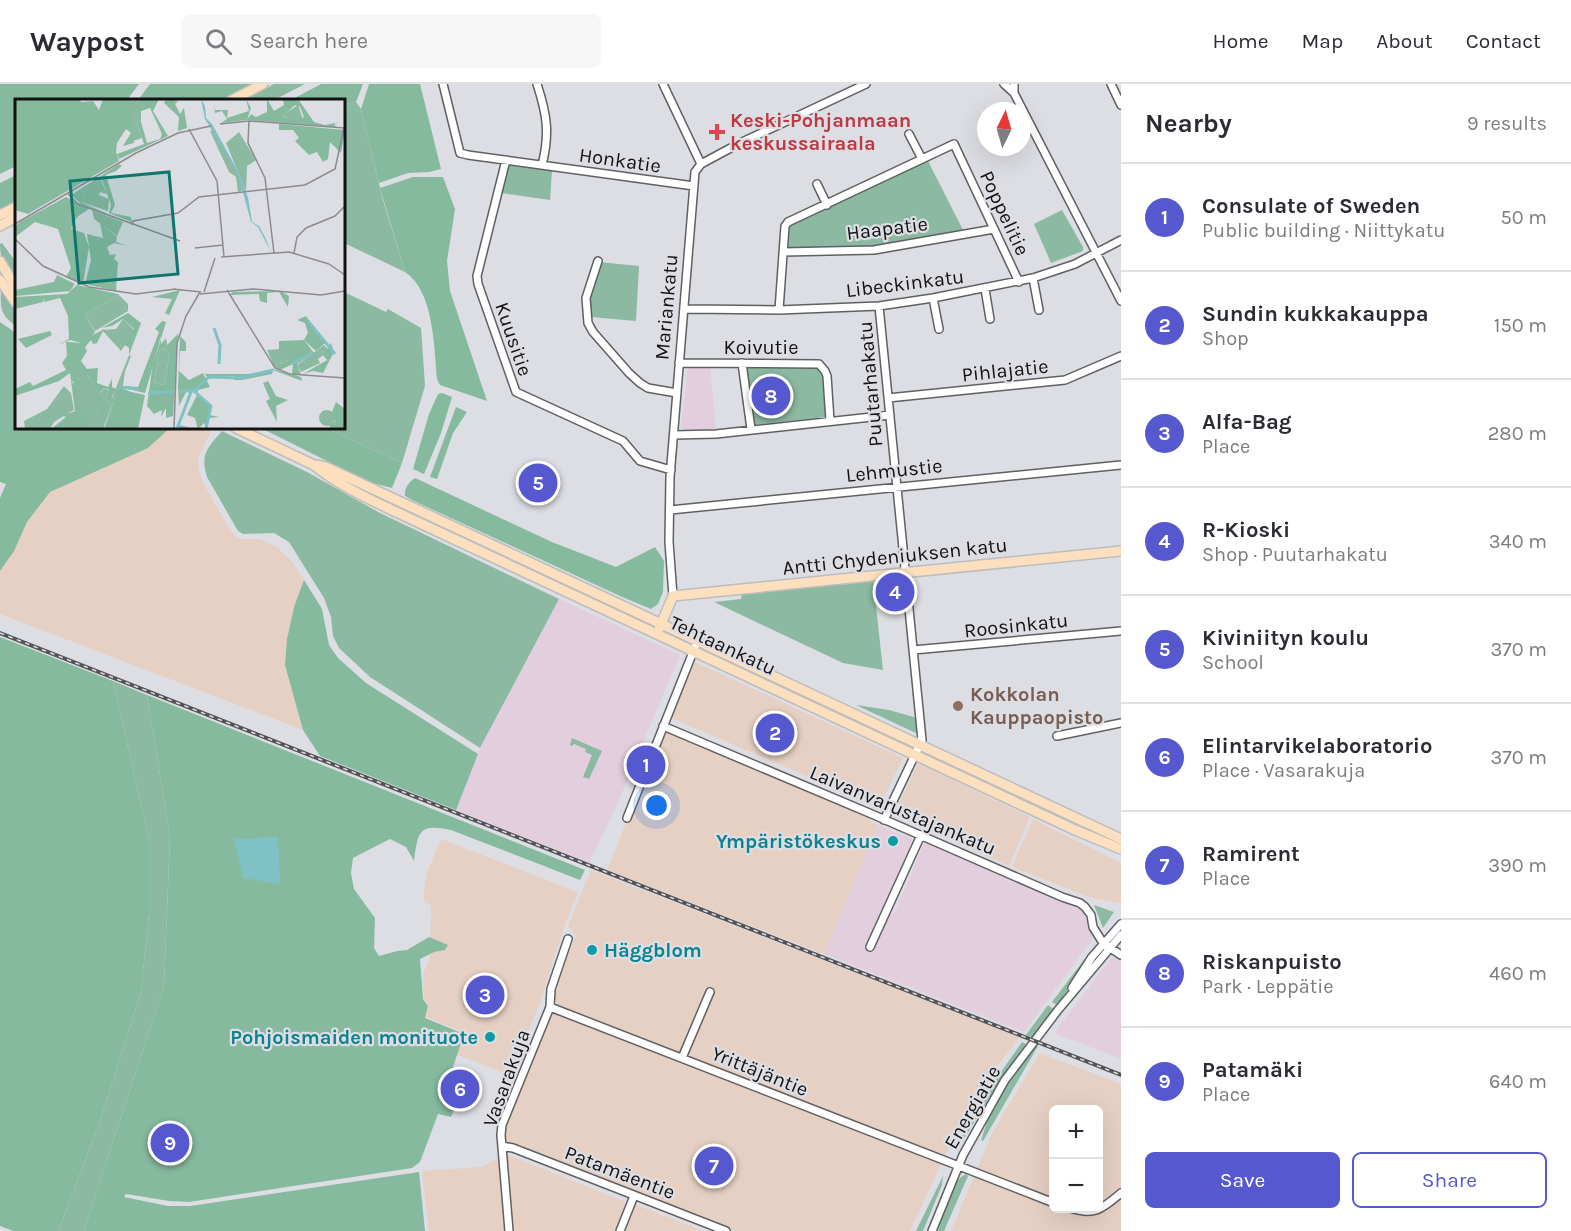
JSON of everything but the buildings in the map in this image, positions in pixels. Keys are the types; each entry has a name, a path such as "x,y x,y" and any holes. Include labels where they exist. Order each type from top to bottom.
{"main road":[{"path":"234,99 263,84"},
{"path":"0,215 15,208"},
{"path":"0,226 15,218"},
{"path":"0,261 15,286"},
{"path":"0,280 15,302"},
{"name":"Tehtaankatu","path":"238,429 314,465 326,467 661,624 696,647 915,754 1075,830 1121,849"},
{"name":"Tehtaankatu","path":"314,465 324,474 360,495 657,634 696,647 920,745 1121,839"},
{"name":"Antti Chydeniuksen katu","path":"673,596 1121,551"},
{"name":"Mariankatu","path":"657,634 673,596"}],"street":[{"name":"Honkatie","path":"442,84 460,153 694,186"},
{"path":"537,84 548,125 548,141 542,165"},
{"path":"663,84 701,164 740,143 866,84"},
{"path":"1004,84 1014,93 1121,301"},
{"path":"1014,84 1014,93"},
{"path":"1111,84 1121,105"},
{"path":"909,134 922,159"},
{"name":"Poppelitie","path":"779,310 785,226 788,222 954,144 1019,282"},
{"name":"Kuusitie","path":"506,160 477,276 516,392 623,441 640,461 671,470"},
{"name":"Mariankatu","path":"673,596 669,542 671,470 695,172 701,164"},
{"path":"817,183 827,205"},
{"name":"Haapatie","path":"783,252 874,250 994,229"},
{"name":"Libeckinkatu","path":"684,309 779,310 879,306 933,298 1033,278 1075,264 1121,240"},
{"path":"598,261 586,298 588,323 593,332 629,373 648,388 677,393"},
{"path":"1033,278 1039,310"},
{"path":"984,289 990,319"},
{"path":"933,298 939,329"},
{"name":"Puutarhakatu","path":"879,306 922,740 920,745"},
{"name":"Pihlajatie","path":"888,398 1065,380 1121,356"},
{"name":"Koivutie","path":"680,363 819,364 826,376 830,421"},
{"path":"742,363 752,429"},
{"path":"674,435 716,434 890,415"},
{"name":"Lehmustie","path":"670,510 1121,465"},
{"name":"Roosinkatu","path":"913,650 1121,631"},
{"path":"627,818 696,647"},
{"path":"1056,736 1121,723"},
{"name":"Laivanvarustajankatu","path":"663,726 1080,903 1088,910 1093,927 1106,946"},
{"path":"884,820 920,745"},
{"path":"870,947 921,835"},
{"name":"Energiatie","path":"932,1231 957,1166 1005,1080 1121,924"},
{"name":"Energiatie","path":"1106,946 1121,935"},
{"name":"Vasarakuja","path":"509,1231 502,1125 550,1007 551,988 568,939"},
{"path":"1106,946 1121,955"},
{"path":"682,1058 710,992"},
{"name":"Yrittäjäntie","path":"550,1007 1049,1201"},
{"name":"Patamäentie","path":"502,1146 513,1148 726,1231"},
{"path":"1103,1207 1121,1193"},
{"path":"620,1231 634,1196"}],"shaded area":[{"path":"710,366 716,429 684,430 681,427 688,367"},
{"path":"169,429 212,429 198,460 199,471 202,481 225,521 239,539 260,539 277,547 293,563 304,580 294,607 287,639 285,665 303,730 0,614 0,571 14,551 27,522 50,492 148,448"},
{"path":"904,576 906,599 876,602 873,579"},
{"path":"559,599 680,655 616,807 589,863 456,810 475,759"},
{"path":"693,661 903,758 883,799 877,806 669,717"},
{"path":"664,729 870,817 870,821 878,825 824,954 607,870"},
{"path":"918,763 1030,817 1009,866 899,817 897,808"},
{"path":"1033,819 1121,863 1121,903 1092,898 1012,867"},
{"path":"878,825 913,839 867,947 872,950 890,913 894,914 925,841 1085,911 1093,938 1024,1032 824,954"},
{"path":"441,839 578,892 565,924 540,1003 511,1075 457,1055 464,1032 426,1017 429,1005 424,998 423,974 430,958 431,906 423,899 427,872"},
{"path":"591,870 1020,1037 978,1095 945,1156 816,1108 558,1005 554,996 555,987 576,936 568,926"},
{"path":"1112,957 1121,961 1121,1059 1054,1033"},
{"path":"551,1010 941,1164 910,1231 735,1231 504,1144 503,1131"},
{"path":"1040,1053 1121,1084 1121,1231 951,1231 992,1133"},
{"path":"501,1156 507,1231 429,1231 422,1171 482,1167"},
{"path":"505,1156 513,1157 628,1203 618,1231 511,1231"},
{"path":"633,1204 673,1219 702,1231 623,1231"}],"green space":[{"path":"0,84 139,84 128,99 15,99 15,166 0,174"},
{"path":"150,84 252,84 223,99 139,99"},
{"path":"274,84 305,84 276,99 246,99"},
{"path":"321,84 363,84 356,102 345,105 345,99 293,99"},
{"path":"369,84 420,84 441,169 408,173 379,183 361,109"},
{"path":"356,102 361,109 383,200 405,272 345,243 345,105"},
{"path":"927,159 964,232 871,247 787,248 789,227 795,222"},
{"path":"508,165 552,171 550,200 501,193"},
{"path":"15,176 15,202 0,210 0,183"},
{"path":"413,177 443,177 455,209 447,261 450,291 487,401 440,385 437,379 431,321 427,306 415,281 405,272 380,188"},
{"path":"1062,210 1083,247 1083,251 1051,263 1034,224"},
{"path":"2,243 15,261 15,276 2,259 0,244"},
{"path":"599,262 639,266 636,321 591,317 589,299"},
{"path":"1,289 15,309 15,325 2,311"},
{"path":"345,292 386,312 388,309 421,328 425,386 402,463 327,429 345,429"},
{"path":"0,322 15,332 15,429 169,429 148,448 50,492 27,522 14,551 0,571 0,498 6,484 0,482"},
{"path":"746,367 817,367 824,377 827,417 753,425"},
{"path":"442,393 452,397 441,433 424,474 413,469 429,414 438,394"},
{"path":"456,407 467,412 453,433 437,479 430,477"},
{"path":"263,429 327,429 402,463 392,488 369,482"},
{"path":"222,431 307,472 380,513 559,599 480,748 370,677 339,648 333,636 331,617 324,598 289,542 274,533 243,534 238,531 207,477 204,463 206,452"},
{"path":"415,478 552,542 616,567 655,547 664,561 663,592 658,604 651,609 620,596 414,501 405,496 405,490"},
{"path":"873,579 883,670 843,663 714,602 741,599 742,593"},
{"path":"304,580 322,609 329,645 338,658 366,683 478,754 456,810 320,756 303,730 285,665 287,639 294,607"},
{"path":"0,637 113,681 149,840 149,914 141,991 100,1121 58,1231 13,1231 0,1226"},
{"path":"113,681 147,695 170,836 164,986 84,1231 58,1231 100,1121 141,991 149,914 149,840"},
{"path":"147,695 585,870 580,880 451,830 440,828 426,829 422,832 417,843 414,861 406,847 390,839 353,858 351,873 354,889 375,918 374,948 379,956 407,950 429,937 448,945 445,950 434,952 420,959 423,999 428,1006 425,1018 464,1034 444,1094 458,1100 451,1117 438,1114 420,1162 412,1168 189,1202 126,1194 124,1197 168,1206 190,1206 419,1172 425,1231 84,1231 164,986 170,836"},
{"path":"856,705 889,710 917,718 918,734"},
{"path":"572,738 602,751 589,779 583,777 592,755 585,752 586,749 574,744 570,745"},
{"path":"1094,905 1114,912 1103,928"},
{"path":"1090,952 1092,955 1057,1005 1052,1002"},
{"path":"1048,1005 1055,1010 1033,1038 1026,1035"},
{"path":"1022,1042 1026,1044 1000,1080 959,1147 956,1146 985,1095"},
{"path":"1034,1044 1038,1046 983,1141 981,1140 991,1110"},
{"path":"966,1174 968,1176 944,1231 938,1231 952,1191 956,1183"},
{"path":"943,1176 942,1185 923,1231 916,1231"}],"water":[{"path":"278,837 280,884 243,878 234,839"}],"railway":[{"path":"0,633 1121,1075"}],"place":[{"name":"Keski-Pohjanmaan keskussairaala","path":"717,132"},
{"name":"Riskanpuisto","path":"771,396"},
{"name":"Kiviniityn koulu","path":"538,483"},
{"name":"R-Kioski","path":"895,592"},
{"name":"Kokkolan Kauppaopisto","path":"958,706"},
{"name":"Sundin kukkakauppa","path":"775,733"},
{"name":"Consulate of Sweden","path":"646,765"},
{"name":"Ympäristökeskus","path":"893,841"},
{"name":"Häggblom","path":"592,950"},
{"name":"Alfa-Bag","path":"485,995"},
{"name":"Pohjoismaiden monituote","path":"490,1037"},
{"name":"Elintarvikelaboratorio","path":"460,1089"},
{"name":"Patamäki","path":"170,1143"},
{"name":"Ramirent","path":"714,1166"}]}
